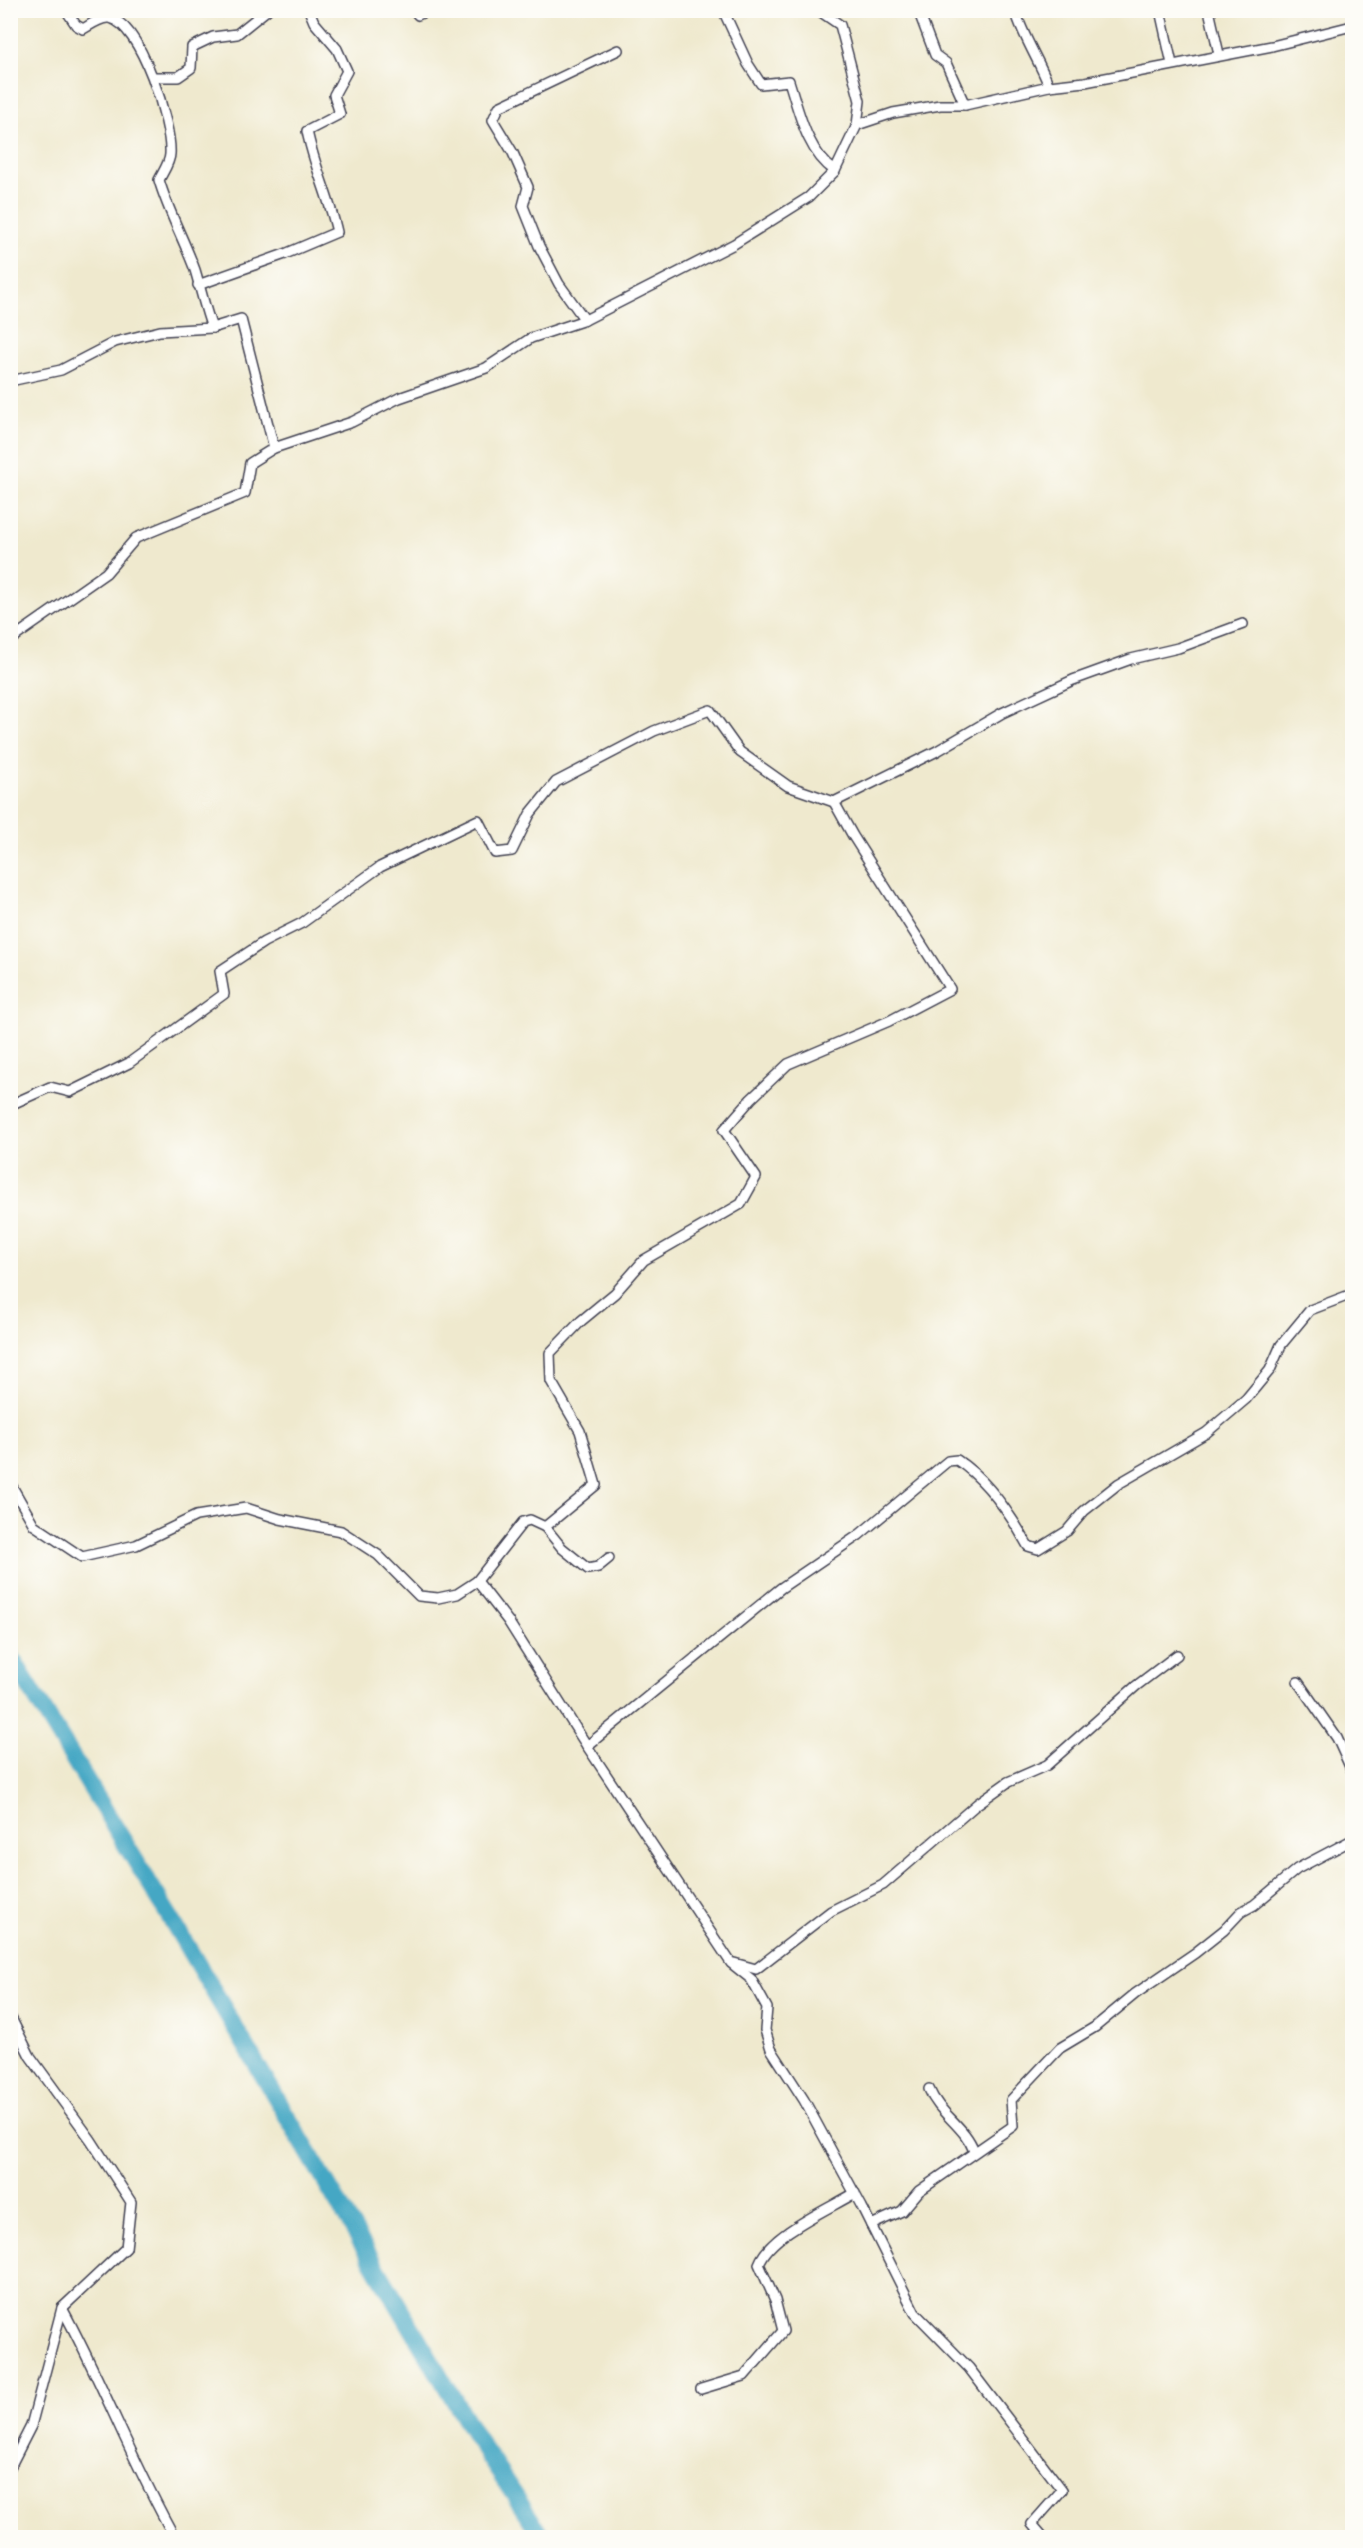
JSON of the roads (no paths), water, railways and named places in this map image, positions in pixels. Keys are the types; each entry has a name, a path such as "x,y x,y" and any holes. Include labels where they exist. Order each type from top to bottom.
{"street":[{"path":"66,10 76,25 83,29 104,18 117,22 154,77 167,125 171,156 159,180 212,328"},
{"path":"154,77 178,77 191,68 192,47 213,37 237,34 267,10"},
{"path":"198,285 285,254 337,232 328,196 313,161 307,131 340,114 334,95 347,71 337,49 314,22 309,10"},
{"path":"414,10 418,15 428,10"},
{"path":"723,10 748,64 761,84 789,81 804,127 821,162 835,171"},
{"path":"10,640 106,573 136,538 245,493 250,463 274,448 352,422 399,398 486,368 531,338 585,320 663,283 753,234 809,197 835,171 857,125 860,101 840,25 818,10"},
{"path":"918,10 935,55 946,63 965,105"},
{"path":"1015,10 1021,31 1038,60 1049,86"},
{"path":"1160,10 1172,64"},
{"path":"1209,10 1219,54"},
{"path":"857,125 893,113 940,105 965,105 1049,86 1085,82 1219,54 1272,46 1353,26"},
{"path":"585,320 559,284 539,246 523,206 528,188 513,153 493,120 499,107 618,50"},
{"path":"10,381 61,370 115,342 148,334 212,328 241,319 274,448"},
{"path":"834,802 937,751 1002,712 1073,680 1131,659 1178,648 1243,624"},
{"path":"10,1105 50,1087 70,1092 129,1063 224,994 220,971 264,942 302,923 380,867 477,820 495,854 512,851 530,814 556,782 654,731 710,710 740,752 788,786 834,802 950,989 889,1021 788,1064 751,1099 723,1130 756,1177 741,1204 699,1226 644,1260 615,1293 581,1321 550,1353 551,1381 580,1431 596,1485 545,1527"},
{"path":"587,1746 781,1588 859,1535 948,1461 957,1460 972,1470 1014,1520 1028,1546 1038,1549 1067,1532 1084,1510 1118,1484 1206,1433 1246,1399 1270,1370 1281,1345 1310,1310 1353,1294"},
{"path":"10,1483 34,1524 82,1557 136,1545 196,1516 246,1508 280,1519 341,1531 378,1555 419,1596 438,1598 457,1594 477,1581 523,1522 530,1520 545,1527 562,1548 588,1569 598,1567 609,1558"},
{"path":"477,1581 508,1621 587,1746 731,1963 751,1979 766,2008 765,2030 771,2049 804,2100 855,2193 915,2313 969,2368 1062,2490 1032,2524 1044,2538"},
{"path":"731,1963 756,1969 831,1911 883,1885 977,1804 1008,1782 1047,1765 1066,1751 1128,1693 1177,1654"},
{"path":"1298,1682 1337,1738 1353,1771"},
{"path":"871,2225 902,2211 919,2192 974,2151 1013,2126 1011,2100 1060,2048 1095,2027 1135,1994 1195,1953 1224,1930 1241,1912 1254,1905 1297,1869 1353,1840"},
{"path":"10,2016 30,2056 91,2140 131,2202 126,2248 62,2308 32,2426 10,2467"},
{"path":"929,2089 934,2101 970,2140 974,2151"},
{"path":"701,2389 744,2376 783,2331 775,2300 759,2264 763,2253 802,2224 855,2193"},
{"path":"62,2308 175,2538"}],"waterway":[{"path":"10,1655 168,1914 477,2439 543,2538"}]}
